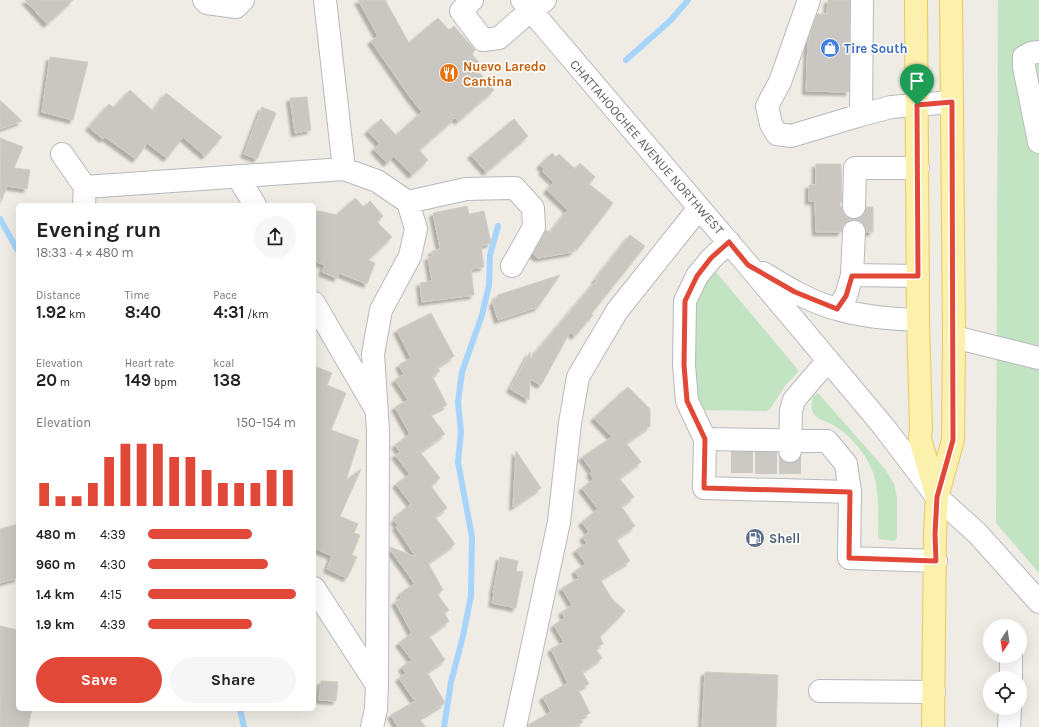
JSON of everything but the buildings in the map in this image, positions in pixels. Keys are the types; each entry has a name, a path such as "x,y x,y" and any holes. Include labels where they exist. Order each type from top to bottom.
{"main road":[{"path":"916,0 920,439 937,497"},
{"path":"933,727 936,561 935,534 937,497 953,440 954,336 951,0"}],"street":[{"path":"204,0 207,3 236,7 243,0"},
{"path":"325,0 344,169"},
{"path":"472,0 461,11 483,40 499,38 532,3"},
{"path":"809,0 780,82 767,106 771,124 777,134 791,136 861,114 891,107 952,102"},
{"path":"861,114 862,0"},
{"name":"CHATTAHOOCHEE AVENUE NORTHWEST","path":"532,3 699,208 884,427 937,497 977,533 1039,602"},
{"path":"1039,52 1024,57 1024,67 1039,142"},
{"path":"62,154 85,196 238,176 344,169 377,181 408,202 416,229 410,256 381,310 373,354 378,439 377,685 376,709 372,727"},
{"path":"854,207 855,168 918,168"},
{"path":"238,176 254,203"},
{"path":"408,202 466,188 515,188 533,208 534,227 512,266"},
{"path":"515,727 559,522 570,424 578,377 617,311 699,208"},
{"path":"837,309 846,296 852,276 854,232"},
{"path":"729,242 711,258 697,276 685,301 684,365 687,401 705,439 704,488 742,481 765,481 790,482 850,492"},
{"path":"748,265 795,292 837,309 889,319 918,320"},
{"path":"852,276 918,276"},
{"path":"316,306 377,410"},
{"path":"954,336 1039,358"},
{"path":"790,446 791,411 794,400 828,360"},
{"path":"705,439 742,445 766,446 790,446 828,441 846,464 850,492 849,558 936,561"},
{"path":"316,591 377,685"},
{"path":"820,691 934,692"},
{"path":"1009,727 1010,715"}],"green space":[{"path":"998,0 1039,0 1039,573 996,523"},
{"path":"716,272 799,371 785,386 770,409 766,411 703,410 698,397 696,380 696,303 704,286"},
{"path":"818,393 885,469 894,484 897,498 897,536 895,541 879,539 878,495 876,483 873,472 860,449 840,429 820,419 812,411 813,397"}],"waterway":[{"path":"626,60 671,20 688,0"},
{"path":"0,219 16,247"},
{"path":"444,727 451,682 463,636 471,596 472,537 458,462 461,432 458,402 462,372 482,315 489,285 490,255 498,226"},
{"path":"240,711 244,727"}],"tunnel":[{"path":"742,451 742,473"},
{"path":"766,451 766,474"},
{"path":"790,451 790,474"}],"place":[{"name":"Tire South","path":"830,48"},
{"name":"Nuevo Laredo Cantina","path":"449,73"},
{"name":"Shell","path":"755,538"}],"route":[{"path":"952,102 954,336 953,440 937,497 935,534 936,561 849,558 850,492 704,488 705,439 687,401 684,365 685,301 697,276 711,258 729,242 748,265 795,292 837,309 846,296 852,276 918,276 917,105 952,102"}]}
